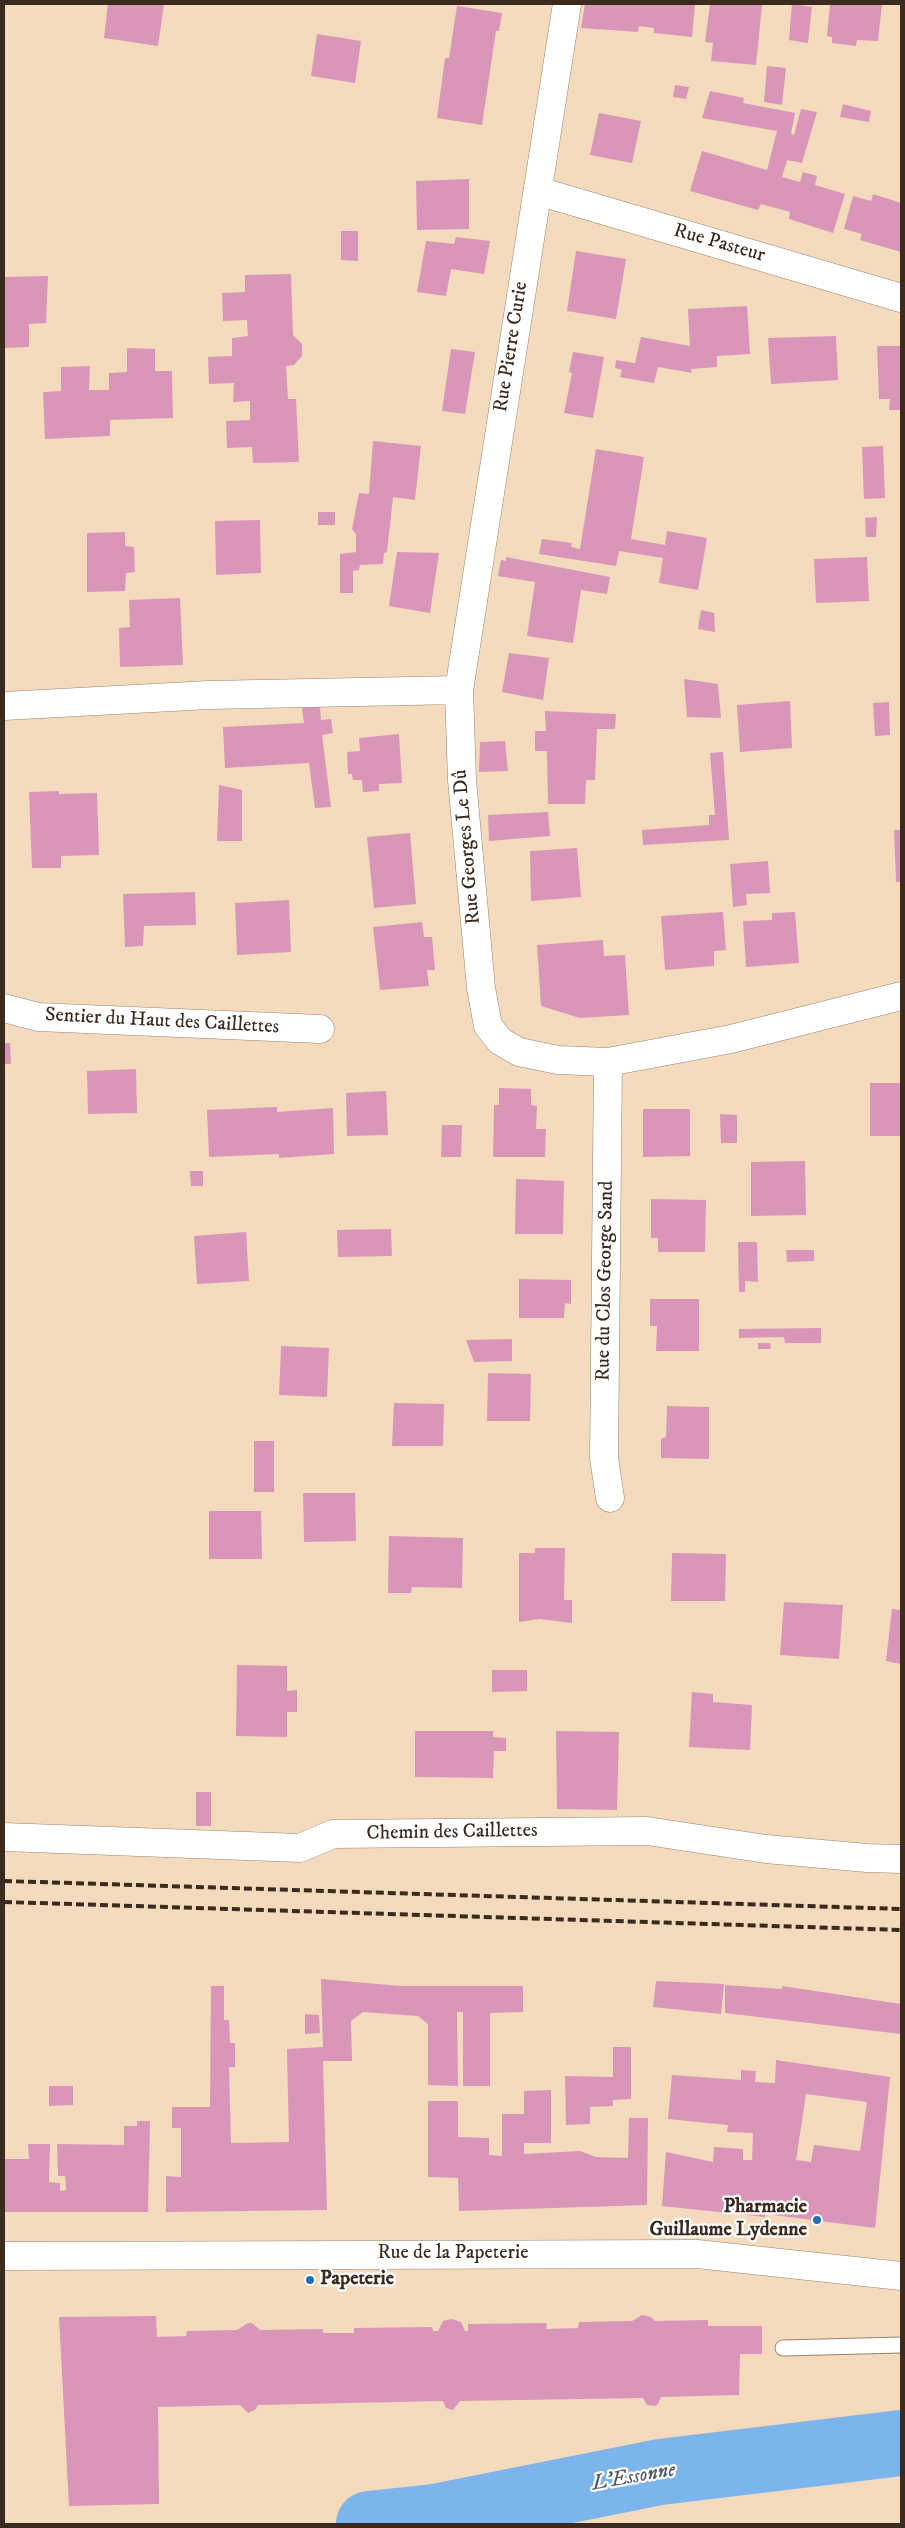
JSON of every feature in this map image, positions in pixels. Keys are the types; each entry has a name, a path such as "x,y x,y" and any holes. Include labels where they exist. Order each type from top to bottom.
{"street":[{"name":"Rue Pierre Curie","path":"459,690 567,4"},
{"name":"Rue Pasteur","path":"538,191 901,298"},
{"path":"4,706 209,695 459,690"},
{"name":"Rue Georges Le Dû","path":"459,690 462,780 483,1007 488,1026 500,1041 519,1052 551,1059 608,1062 731,1039 901,996"},
{"name":"Sentier du Haut des Caillettes","path":"4,1008 38,1016 320,1029"},
{"name":"Rue du Clos George Sand","path":"608,1062 604,1458 610,1498"},
{"name":"Chemin des Caillettes","path":"4,1837 300,1848 333,1834 647,1831 766,1849 867,1858 901,1859"},
{"name":"Rue de la Papeterie","path":"4,2256 697,2254 901,2276"}],"lane":[{"path":"783,2348 901,2345"}],"building":[{"path":"108,4 164,4 158,46 104,38"},
{"path":"585,4 695,4 692,37 654,33 654,28 639,26 638,32 581,28"},
{"path":"710,4 762,5 756,65 711,61 713,43 705,42"},
{"path":"792,4 812,7 808,43 789,40"},
{"path":"830,4 882,4 878,41 857,40 856,46 832,43 832,37 827,36"},
{"path":"457,6 502,13 499,31 496,31 482,125 437,118 445,58 449,58"},
{"path":"317,34 361,41 355,83 311,76"},
{"path":"767,66 786,68 782,105 764,102"},
{"path":"675,85 689,87 686,99 673,97"},
{"path":"710,91 744,98 743,103 795,113 791,134 794,135 801,109 817,112 802,163 787,160 782,177 800,182 803,172 817,176 815,185 845,194 833,233 789,219 790,212 761,204 758,210 690,191 702,151 767,170 777,131 702,118"},
{"path":"843,104 871,111 869,122 840,117"},
{"path":"599,113 641,121 632,163 590,155"},
{"path":"469,179 469,229 417,230 416,181"},
{"path":"873,194 901,203 901,252 860,240 862,234 844,229 853,196 871,201"},
{"path":"341,231 358,231 358,261 341,260"},
{"path":"456,237 490,241 484,274 451,269 446,296 417,292 426,241 454,244"},
{"path":"576,251 626,259 616,319 567,311"},
{"path":"291,274 293,335 302,344 302,356 294,365 286,366 288,399 296,399 299,462 253,463 252,447 227,448 226,421 250,420 250,401 233,402 234,383 209,384 208,357 232,356 232,338 248,336 247,320 223,321 222,293 245,292 245,275"},
{"path":"48,276 46,323 29,324 29,347 4,348 4,277"},
{"path":"747,306 750,354 717,356 717,367 691,369 692,373 658,367 654,383 620,377 622,370 615,368 616,360 635,363 641,337 690,346 688,309"},
{"path":"836,336 838,380 771,384 768,338"},
{"path":"877,346 901,346 901,410 889,410 890,399 879,399"},
{"path":"127,348 155,349 155,371 172,371 173,418 110,420 110,436 45,439 43,392 61,391 61,367 90,366 89,390 109,390 109,373 127,372"},
{"path":"451,349 475,352 465,414 442,411"},
{"path":"573,352 604,357 593,418 564,413 572,373 569,372"},
{"path":"373,441 421,446 415,500 393,497 387,552 384,553 383,564 360,565 359,570 353,571 353,593 340,593 340,554 356,552 356,534 352,529 359,493 369,494"},
{"path":"883,446 885,498 864,499 862,447"},
{"path":"596,449 644,457 631,539 665,545 667,531 707,538 698,590 659,583 663,558 619,551 616,566 539,554 542,539 572,543 571,547 580,549"},
{"path":"318,512 335,512 335,525 318,525"},
{"path":"877,517 876,537 866,537 865,518"},
{"path":"260,520 261,573 216,575 215,521"},
{"path":"125,532 125,546 134,547 135,572 126,573 125,591 87,592 87,533"},
{"path":"397,552 439,553 430,613 389,606"},
{"path":"506,557 610,577 607,594 581,590 573,643 527,636 535,582 498,576 501,560 506,561"},
{"path":"867,557 869,601 816,603 814,559"},
{"path":"180,598 183,665 120,667 119,628 130,627 129,600"},
{"path":"701,610 714,613 715,632 698,629"},
{"path":"509,653 549,658 543,700 502,692"},
{"path":"684,679 718,684 721,718 687,717"},
{"path":"790,701 792,748 740,752 737,705"},
{"path":"889,702 890,735 875,736 873,703"},
{"path":"320,707 321,720 331,719 333,733 322,735 331,807 315,808 309,763 225,768 223,727 304,723 302,708"},
{"path":"545,711 616,714 615,729 597,729 595,780 586,780 585,804 548,804 547,751 535,751 535,731 546,731"},
{"path":"399,734 402,783 379,784 379,791 363,792 362,780 353,780 352,774 348,774 347,752 360,751 359,738"},
{"path":"505,741 508,771 479,772 480,742"},
{"path":"723,752 729,840 643,845 642,830 709,825 709,815 715,815 710,753"},
{"path":"219,785 242,790 242,841 217,841"},
{"path":"59,791 59,794 97,793 99,855 61,856 61,868 32,868 29,792"},
{"path":"548,812 550,836 489,841 488,815"},
{"path":"894,830 901,830 901,882 896,882"},
{"path":"410,833 416,904 374,908 367,837"},
{"path":"577,848 581,897 531,901 530,851"},
{"path":"768,861 770,893 746,894 747,905 733,907 730,864"},
{"path":"195,892 196,925 144,926 143,946 125,947 123,894"},
{"path":"289,900 291,952 237,955 235,903"},
{"path":"723,912 726,950 714,951 714,966 665,970 661,916"},
{"path":"795,912 799,963 746,967 743,921 772,920 772,913"},
{"path":"422,922 424,937 432,937 435,970 427,970 429,986 380,990 373,927"},
{"path":"603,940 604,956 625,955 629,1015 580,1018 541,1006 537,945"},
{"path":"4,1043 10,1043 11,1064 4,1064"},
{"path":"136,1069 137,1113 88,1114 87,1071"},
{"path":"870,1083 901,1083 901,1136 870,1136"},
{"path":"499,1088 531,1089 531,1105 537,1106 536,1129 546,1129 545,1157 493,1157 494,1105 499,1105"},
{"path":"386,1091 388,1135 347,1136 346,1093"},
{"path":"277,1107 277,1112 333,1108 334,1154 279,1158 279,1154 209,1157 207,1110"},
{"path":"643,1109 690,1109 690,1156 643,1157"},
{"path":"720,1114 737,1115 737,1143 721,1143"},
{"path":"442,1125 462,1125 461,1157 441,1157"},
{"path":"805,1161 806,1215 751,1216 751,1162"},
{"path":"190,1171 203,1171 203,1186 191,1186"},
{"path":"516,1179 564,1181 563,1234 515,1234"},
{"path":"651,1199 706,1200 705,1252 658,1252 658,1238 651,1238"},
{"path":"391,1229 392,1256 338,1257 337,1230"},
{"path":"246,1232 249,1281 197,1284 194,1236"},
{"path":"738,1242 757,1242 758,1282 745,1281 745,1292 739,1292"},
{"path":"786,1250 814,1250 814,1261 787,1262"},
{"path":"519,1279 571,1280 571,1304 565,1303 564,1318 519,1318"},
{"path":"650,1299 699,1299 699,1351 656,1351 657,1326 650,1326"},
{"path":"821,1328 821,1343 785,1343 784,1337 739,1338 739,1329"},
{"path":"512,1339 512,1361 474,1362 466,1340"},
{"path":"758,1343 770,1343 771,1349 758,1349"},
{"path":"281,1346 329,1348 327,1397 279,1395"},
{"path":"488,1373 531,1374 530,1421 487,1421"},
{"path":"394,1403 444,1404 443,1446 392,1446"},
{"path":"667,1406 709,1407 709,1459 661,1458 661,1439 666,1437"},
{"path":"254,1441 274,1441 274,1492 254,1492"},
{"path":"303,1493 355,1493 356,1541 304,1542"},
{"path":"209,1511 261,1511 262,1559 209,1559"},
{"path":"389,1536 463,1538 462,1588 412,1587 411,1593 388,1593"},
{"path":"535,1548 565,1548 564,1600 572,1600 572,1623 539,1619 519,1622 519,1553 535,1553"},
{"path":"672,1553 726,1554 725,1601 671,1601"},
{"path":"784,1602 843,1605 839,1659 780,1655"},
{"path":"892,1609 901,1610 901,1664 886,1661"},
{"path":"237,1665 287,1666 287,1691 297,1690 297,1712 287,1712 287,1737 236,1736"},
{"path":"492,1670 527,1670 527,1691 492,1692"},
{"path":"692,1692 713,1694 713,1702 752,1705 750,1750 689,1747"},
{"path":"415,1731 493,1731 493,1737 506,1738 506,1751 494,1751 493,1778 415,1777"},
{"path":"556,1731 619,1732 617,1810 557,1809"},
{"path":"196,1792 211,1792 211,1826 196,1826"},
{"path":"321,1979 401,1986 523,1986 523,2012 490,2013 490,2086 463,2086 463,2012 457,2012 458,2086 428,2085 428,2024 418,2016 363,2012 351,2021 352,2061 323,2061 327,2210 166,2212 166,2176 181,2177 181,2128 172,2128 172,2107 210,2107 211,1986 224,1986 224,2020 229,2020 230,2043 235,2043 235,2067 229,2067 231,2143 289,2142 287,2049 323,2047"},
{"path":"656,1981 724,1984 721,2014 653,2007"},
{"path":"725,1985 782,1989 782,1986 901,2004 901,2034 725,2013"},
{"path":"305,2014 319,2015 320,2033 305,2034"},
{"path":"613,2047 631,2047 631,2099 613,2100 613,2106 590,2107 590,2124 566,2125 565,2076 613,2077"},
{"path":"776,2060 890,2077 875,2228 766,2214 765,2217 662,2206 666,2152 713,2162 714,2147 743,2149 743,2160 752,2160 753,2133 727,2132 728,2125 668,2119 672,2075 741,2080 741,2070 756,2071 755,2082 775,2083","holes":["806,2094 867,2102 860,2151 814,2145 811,2162 796,2160"]},
{"path":"49,2086 73,2086 73,2105 49,2106"},
{"path":"551,2090 551,2143 524,2143 524,2154 580,2151 596,2157 628,2158 629,2118 648,2118 647,2205 459,2211 458,2178 428,2177 428,2101 458,2101 458,2137 489,2138 489,2155 502,2156 502,2114 524,2114 524,2091"},
{"path":"137,2121 150,2121 148,2212 4,2212 4,2159 29,2159 28,2144 50,2144 49,2182 60,2183 60,2191 66,2190 65,2176 58,2176 57,2144 124,2145 124,2126 137,2126"},
{"path":"642,2315 651,2317 655,2321 708,2320 708,2326 762,2326 762,2354 740,2354 739,2395 661,2397 655,2406 647,2405 643,2398 460,2401 453,2410 446,2408 443,2401 258,2405 255,2410 248,2413 240,2405 158,2407 159,2504 69,2506 59,2317 156,2316 157,2337 186,2336 187,2331 237,2330 248,2323 252,2323 260,2330 323,2329 323,2333 354,2333 354,2328 432,2327 433,2331 438,2331 443,2321 452,2319 461,2322 465,2331 468,2331 468,2324 547,2323 546,2329 578,2328 579,2322 632,2321"}],"waterway":[{"name":"L'Essonne","path":"369,2524 434,2517 660,2472 901,2443"}],"railway":[{"path":"4,1881 901,1909"},
{"path":"4,1902 901,1930"}],"place":[{"name":"Pharmacie Guillaume Lydenne","path":"817,2220"},
{"name":"Papeterie","path":"310,2280"}]}
